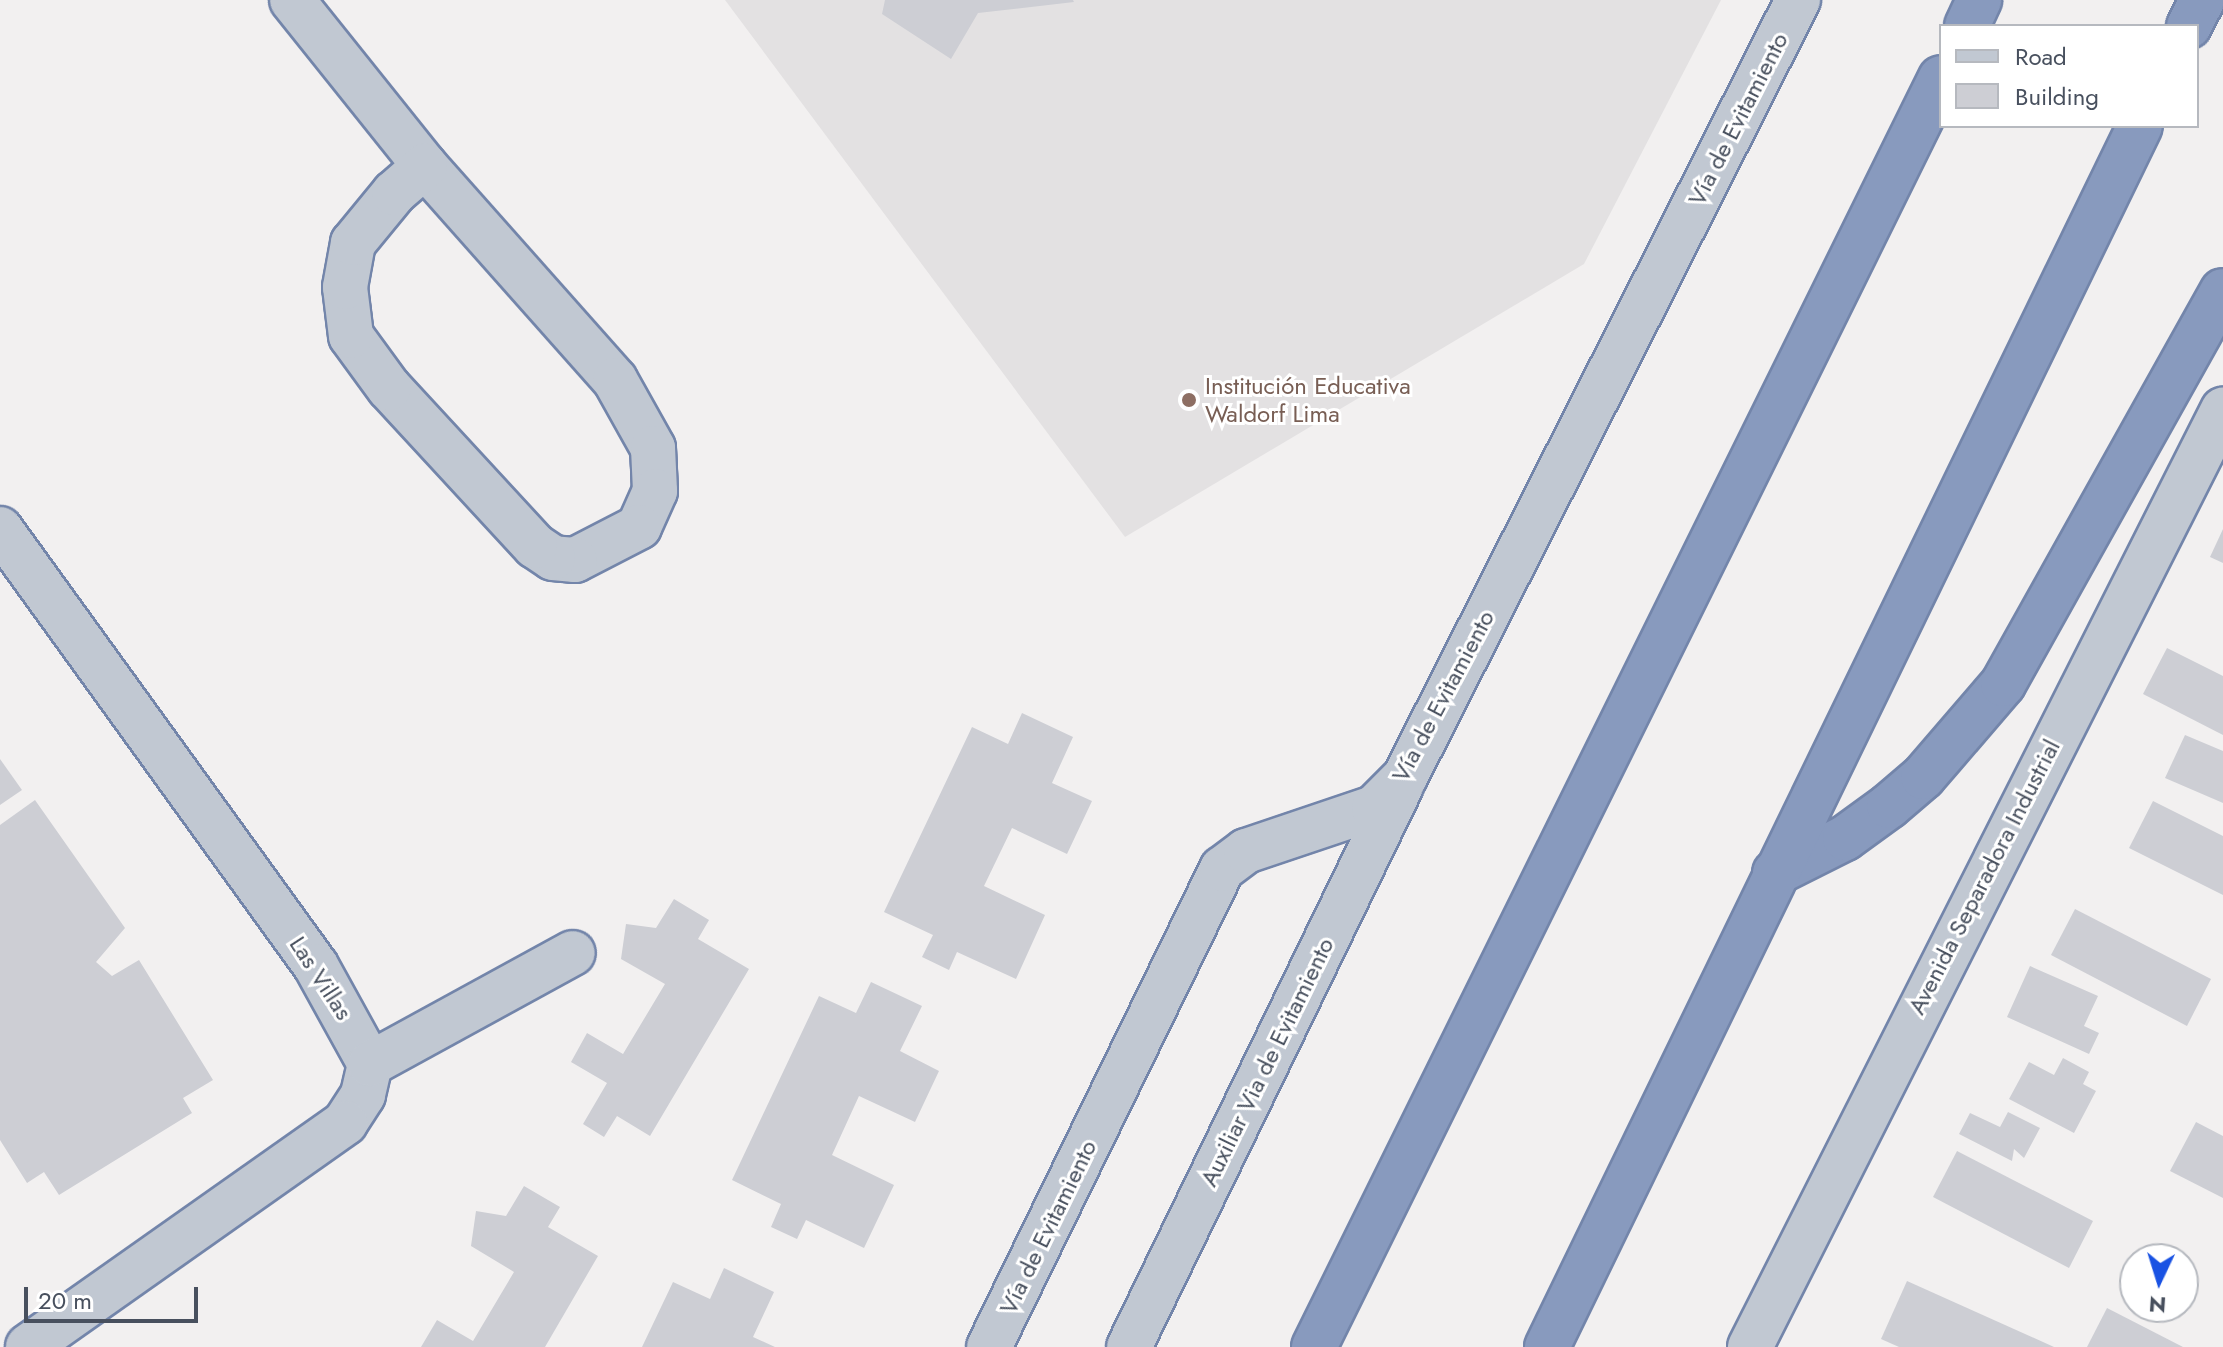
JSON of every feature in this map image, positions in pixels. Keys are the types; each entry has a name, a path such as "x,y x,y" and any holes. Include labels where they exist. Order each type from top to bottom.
{"highway":[{"path":"1968,24 1979,0"},
{"path":"2190,24 2202,0"},
{"path":"1314,1347 1939,82"},
{"path":"1547,1347 2139,128"},
{"path":"1775,873 1845,838 1889,806 1923,777 2003,684 2223,291"}],"street":[{"path":"292,0 425,166 615,380 653,448 655,491 639,527 575,560 553,558 535,546 389,388 351,336 345,287 353,243 394,193 425,166"},
{"name":"Vía de Evitamiento","path":"989,1347 1222,869 1246,851 1374,808 1405,777 1798,0"},
{"name":"Avenida Separadora Industrial","path":"1750,1347 2223,410"},
{"name":"Las Villas","path":"0,529 316,966 370,1064"},
{"name":"Auxiliar Via de Evitamiento","path":"1129,1347 1405,777"},
{"path":"28,1347 345,1123 363,1095 370,1064 573,953"},
{"path":"1337,1347 1354,1267"}],"shaded area":[{"name":"Institución Educativa Waldorf Lima","path":"725,0 1721,0 1584,264 1125,537"}],"building":[{"path":"885,0 1074,2 978,13 951,59 882,14"},
{"path":"2223,529 2223,563 2210,557"},
{"path":"2167,648 2223,676 2223,735 2143,694"},
{"path":"1022,713 1073,737 1052,783 1092,801 1067,854 1012,828 984,886 1045,915 1016,979 957,952 949,970 922,957 933,935 884,912 972,727 1008,744"},
{"path":"2185,735 2223,751 2223,803 2165,778"},
{"path":"0,759 22,790 0,805"},
{"path":"35,800 125,928 96,962 112,976 139,960 213,1080 183,1098 192,1113 59,1195 44,1172 27,1183 0,1140 0,825"},
{"path":"2153,801 2223,836 2223,895 2129,848"},
{"path":"674,899 709,920 698,939 749,969 650,1136 617,1116 604,1137 583,1124 607,1083 571,1062 587,1033 623,1054 665,984 621,959 626,924 656,928"},
{"path":"2075,909 2211,979 2187,1026 2051,955"},
{"path":"2030,966 2098,996 2084,1026 2099,1033 2089,1054 2007,1017"},
{"path":"871,982 922,1006 900,1051 939,1071 915,1122 859,1096 832,1155 894,1185 864,1248 806,1220 797,1239 771,1227 781,1204 732,1180 819,996 856,1013"},
{"path":"2063,1058 2089,1072 2083,1084 2096,1091 2074,1133 2009,1099 2029,1062 2054,1075"},
{"path":"2008,1112 2040,1128 2024,1158 2014,1149 2012,1161 1959,1134 1970,1113 2000,1127"},
{"path":"2196,1122 2223,1136 2223,1198 2170,1171"},
{"path":"1957,1151 2093,1221 2069,1268 1933,1197"},
{"path":"524,1186 560,1207 548,1227 598,1256 545,1347 421,1347 437,1320 473,1341 514,1272 471,1246 476,1211 506,1216"},
{"path":"724,1268 774,1292 753,1337 775,1347 642,1347 673,1282 710,1299"},
{"path":"1907,1281 2054,1347 1899,1347 1881,1339"},
{"path":"2107,1308 2119,1314 2119,1323 2136,1323 2183,1347 2087,1347"}],"place":[{"name":"Institución Educativa Waldorf Lima","path":"1189,400"}]}
